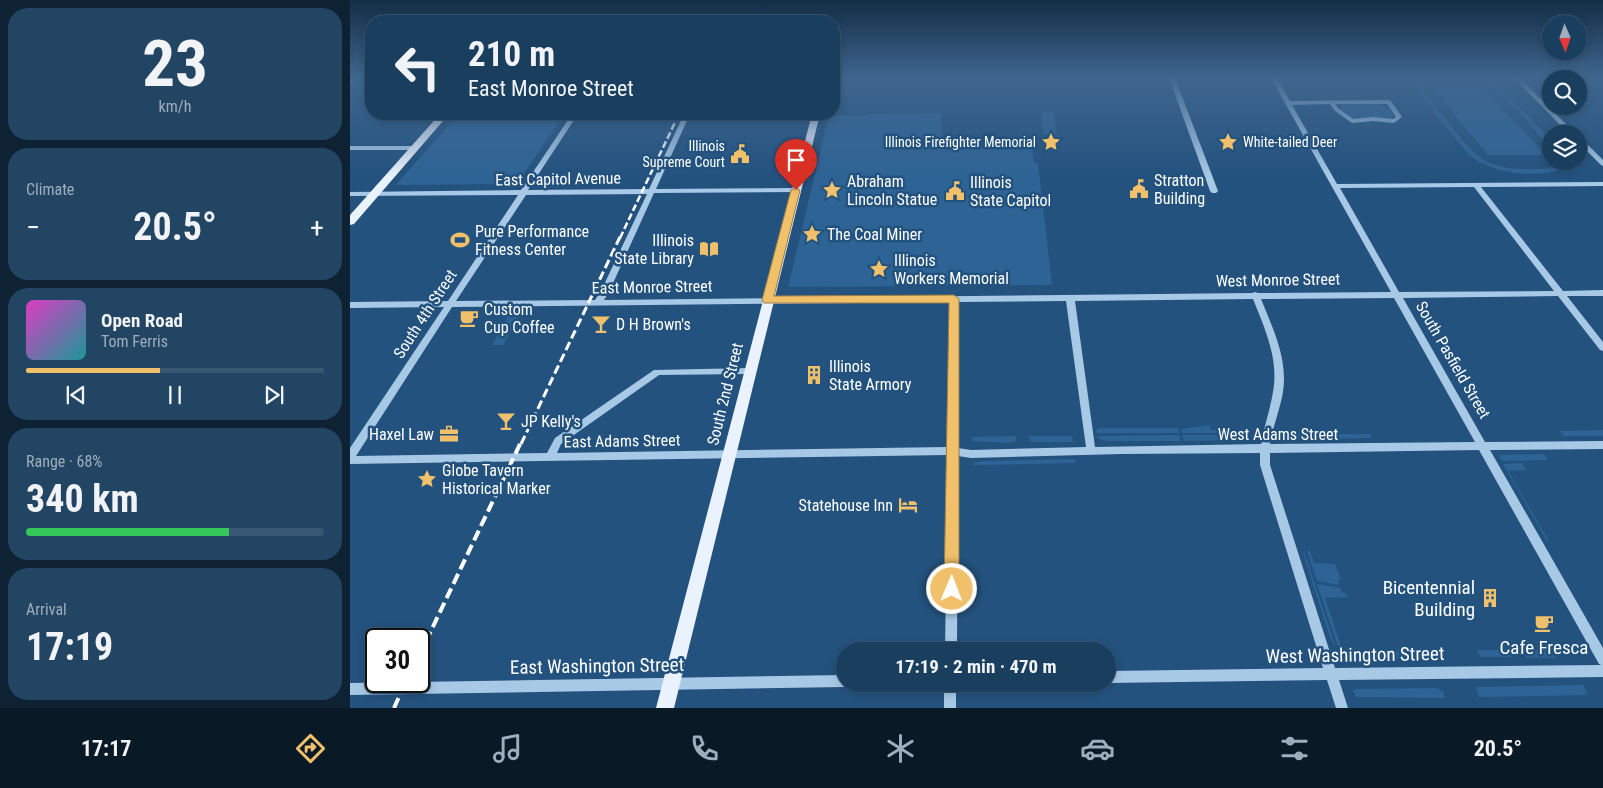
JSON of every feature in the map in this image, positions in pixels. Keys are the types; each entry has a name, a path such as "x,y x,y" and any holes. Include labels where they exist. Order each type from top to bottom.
{"main road":[{"path":"350,222 440,120"},
{"name":"South 2nd Street","path":"665,708 749,371 814,120"}],"street":[{"path":"1184,111 1214,191"},
{"name":"South Pasfield Street","path":"1294,111 1603,660"},
{"path":"1339,111 1352,121 1373,119 1390,121 1399,117 1395,111"},
{"path":"1550,111 1564,125"},
{"name":"South 4th Street","path":"350,456 571,120"},
{"path":"598,302 606,292 684,120"},
{"path":"350,148 415,148"},
{"path":"1587,148 1603,164"},
{"path":"1336,186 1603,184"},
{"path":"1476,185 1603,348"},
{"name":"East Capitol Avenue","path":"350,194 523,193 654,188 796,190"},
{"name":"West Monroe Street","path":"954,299 1603,293"},
{"path":"1255,295 1275,346 1280,376 1265,461 1342,708"},
{"path":"1070,298 1091,452"},
{"path":"951,642 954,299"},
{"name":"East Monroe Street","path":"350,305 954,299"},
{"path":"550,456 558,441 657,372 749,371"},
{"name":"West Adams Street","path":"953,451 971,454 1266,448 1603,445"},
{"name":"East Adams Street","path":"350,460 953,451"},
{"name":"West Washington Street","path":"1116,677 1603,671"},
{"name":"East Washington Street","path":"350,688 836,681"},
{"path":"950,692 950,708"}],"shaded area":[{"path":"1343,111 1390,111 1394,117 1391,119 1376,117 1353,119"},
{"path":"1433,111 1439,111 1472,150 1488,162 1510,168 1560,170 1548,173 1521,174 1499,170 1479,162 1468,154"},
{"path":"1451,111 1505,111 1542,151 1542,155 1488,155"},
{"path":"1518,111 1523,111 1542,131 1542,139"},
{"path":"1041,112 1054,112 1057,134 1043,134"},
{"path":"941,113 942,148 1032,148 1034,163 1038,163 1052,285 788,287 828,120 840,120 840,115 865,116 866,114"},
{"path":"453,120 560,120 517,184 396,185"},
{"path":"508,316 519,316 503,345 492,345"},
{"path":"1209,425 1211,430 1229,430 1229,433 1182,433 1181,429"},
{"path":"1100,428 1178,428 1179,433 1097,433 1096,430"},
{"path":"1603,430 1603,436 1564,436 1559,431"},
{"path":"1370,434 1372,438 1283,440 1284,435"},
{"path":"1179,435 1181,441 1107,441 1099,439 1098,436"},
{"path":"1182,435 1230,435 1232,440 1184,441"},
{"path":"1016,436 1016,441 1010,443 972,441 972,437"},
{"path":"1028,436 1072,436 1073,442 1031,442"},
{"path":"1544,454 1548,460 1502,461 1499,456 1501,455"},
{"path":"1075,459 1076,463 973,465 973,463 982,461"},
{"path":"1522,463 1526,470 1508,471 1549,541 1547,541 1503,464"},
{"path":"1304,551 1336,648 1330,637 1303,553"},
{"path":"1307,551 1310,551 1314,563 1335,564 1341,580 1338,580 1339,585 1317,581"},
{"path":"1317,584 1340,588 1342,593 1346,593 1348,597 1325,598 1342,649 1339,649"},
{"path":"1477,650 1509,650 1513,657 1480,657"},
{"path":"1523,650 1555,650 1555,658 1526,658"},
{"path":"1402,651 1403,659 1379,660 1374,652"},
{"path":"1583,685 1588,695 1479,697 1476,687"},
{"path":"1437,688 1443,692 1445,698 1356,697 1353,690 1357,689"}],"railway":[{"path":"620,238 676,120"},
{"path":"521,444 620,237"},
{"path":"430,633 521,442"},
{"path":"394,708 401,693"}],"place":[{"name":"Illinois Firefighter Memorial","path":"1051,142"},
{"name":"White-tailed Deer","path":"1228,142"},
{"name":"Illinois Supreme Court","path":"740,154"},
{"name":"Stratton Building","path":"1139,189"},
{"name":"Abraham Lincoln Statue","path":"832,190"},
{"name":"Illinois State Capitol","path":"955,191"},
{"name":"The Coal Miner","path":"812,234"},
{"name":"Pure Performance Fitness Center","path":"460,240"},
{"name":"Illinois State Library","path":"709,249"},
{"name":"Illinois Workers Memorial","path":"879,269"},
{"name":"Custom Cup Coffee","path":"469,318"},
{"name":"D H Brown's","path":"601,324"},
{"name":"Illinois State Armory","path":"814,375"},
{"name":"JP Kelly's","path":"506,421"},
{"name":"Haxel Law","path":"449,434"},
{"name":"Globe Tavern Historical Marker","path":"427,479"},
{"name":"Statehouse Inn","path":"908,505"},
{"name":"Bicentennial Building","path":"1490,598"},
{"name":"Cafe Fresca","path":"1544,623"}],"route":[{"path":"796,190 768,300 954,299 952,589"}]}
